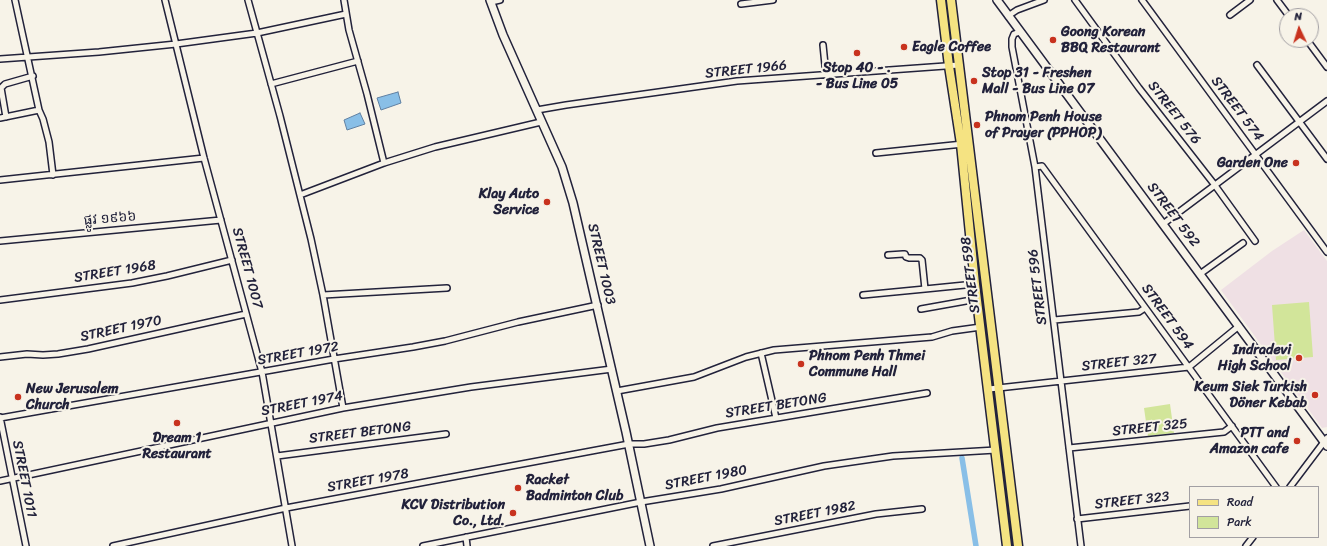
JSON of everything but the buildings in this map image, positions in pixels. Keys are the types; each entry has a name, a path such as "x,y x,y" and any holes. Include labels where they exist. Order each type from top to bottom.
{"main road":[{"name":"STREET 598","path":"941,0 949,66 965,144 1018,546"},
{"name":"STREET 598","path":"951,0 959,65 977,299 1007,546"}],"street":[{"path":"16,0 40,110 49,142 53,175"},
{"name":"STREET 1007","path":"165,0 204,158 262,372 292,546"},
{"path":"248,0 300,194 323,295 343,408"},
{"path":"344,0 346,14 384,163"},
{"path":"490,1 500,0"},
{"path":"741,4 773,0"},
{"name":"STREET 592","path":"997,0 1162,224 1326,442"},
{"path":"1008,16 1017,10 1044,0"},
{"name":"STREET 576","path":"1074,0 1139,88 1214,184 1255,241"},
{"name":"STREET 574","path":"1142,0 1327,252"},
{"path":"1230,15 1250,0"},
{"name":"STREET 1003","path":"490,1 503,35 562,167 573,203 598,305 650,546"},
{"path":"0,58 99,52 176,44 257,33 346,14"},
{"name":"STREET 596","path":"1020,32 1014,34 1012,39 1012,47 1036,167 1081,546"},
{"path":"823,45 826,75"},
{"path":"1313,48 1327,67"},
{"path":"271,84 358,61"},
{"name":"STREET 1966","path":"536,110 737,81 959,65"},
{"path":"1257,65 1327,159"},
{"path":"6,117 2,88 4,84 33,76"},
{"path":"1162,224 1327,101"},
{"path":"0,118 40,110"},
{"path":"300,194 384,163 435,147 541,122"},
{"path":"876,153 965,144"},
{"path":"0,180 204,158"},
{"name":"STREET 594","path":"1036,167 1042,166 1275,486"},
{"name":"ផ្លូវ ១៩៦៦","path":"0,241 221,220"},
{"path":"1200,274 1243,243"},
{"path":"888,255 903,254 908,258 920,258 922,260 925,289"},
{"name":"STREET 1968","path":"0,300 132,283 232,260"},
{"path":"863,295 976,284"},
{"path":"323,295 446,288"},
{"path":"921,309 977,299"},
{"name":"STREET 1972","path":"0,418 445,341 518,322 598,305"},
{"path":"1054,320 1139,312 1145,308"},
{"name":"STREET 1970","path":"0,357 27,354 58,354 88,349 246,314"},
{"path":"1189,367 1239,326"},
{"path":"617,391 694,377 746,357 761,353 788,349 932,337 952,331 981,327"},
{"path":"761,353 776,418"},
{"name":"STREET 327","path":"989,389 1189,367"},
{"name":"STREET 1974","path":"0,481 271,422 343,408 471,387 612,369"},
{"name":"STREET BETONG","path":"629,444 644,444 669,440 717,428 927,393"},
{"name":"STREET 1011","path":"0,418 26,546"},
{"name":"STREET 325","path":"1069,448 1224,432 1232,426"},
{"name":"STREET BETONG","path":"277,456 446,434"},
{"path":"1291,486 1326,442"},
{"name":"STREET 1978","path":"113,546 286,508 629,444"},
{"name":"STREET 1980","path":"423,546 641,502 721,489 824,466 893,456 996,450"},
{"name":"STREET 323","path":"1077,519 1189,506"},
{"name":"STREET 1982","path":"713,546 876,514 922,509"},
{"path":"466,538 467,546"},
{"path":"1246,546 1252,538"}],"shaded area":[{"name":"Indradevi High School","path":"1304,230 1327,261 1327,427 1322,428 1221,290 1272,251"}],"green space":[{"path":"1309,302 1313,357 1276,360 1272,305"},
{"path":"1170,404 1174,433 1148,436 1144,408"}],"water":[{"path":"398,92 401,103 381,110 377,98"},
{"path":"360,113 365,124 347,130 344,120"}],"waterway":[{"path":"962,458 976,546"}],"place":[{"name":"Goong Korean BBQ Restaurant","path":"1053,40"},
{"name":"Eagle Coffee","path":"904,47"},
{"name":"Stop 40 - . - Bus Line 05","path":"857,53"},
{"name":"Stop 31 - Freshen Mall - Bus Line 07","path":"974,81"},
{"name":"Phnom Penh House of Prayer (PPHOP)","path":"977,125"},
{"name":"Garden One","path":"1296,163"},
{"name":"Klay Auto Service","path":"547,202"},
{"name":"Indradevi High School","path":"1299,358"},
{"name":"Phnom Penh Thmei Commune Hall","path":"801,364"},
{"name":"Keum Siek Turkish Döner Kebab","path":"1315,395"},
{"name":"New Jerusalem Church","path":"18,397"},
{"name":"Dream 1 Restaurant","path":"177,423"},
{"name":"PTT and Amazon cafe","path":"1297,441"},
{"name":"Racket Badminton Club","path":"518,488"},
{"name":"KCV Distribution Co., Ltd.","path":"513,513"}]}
